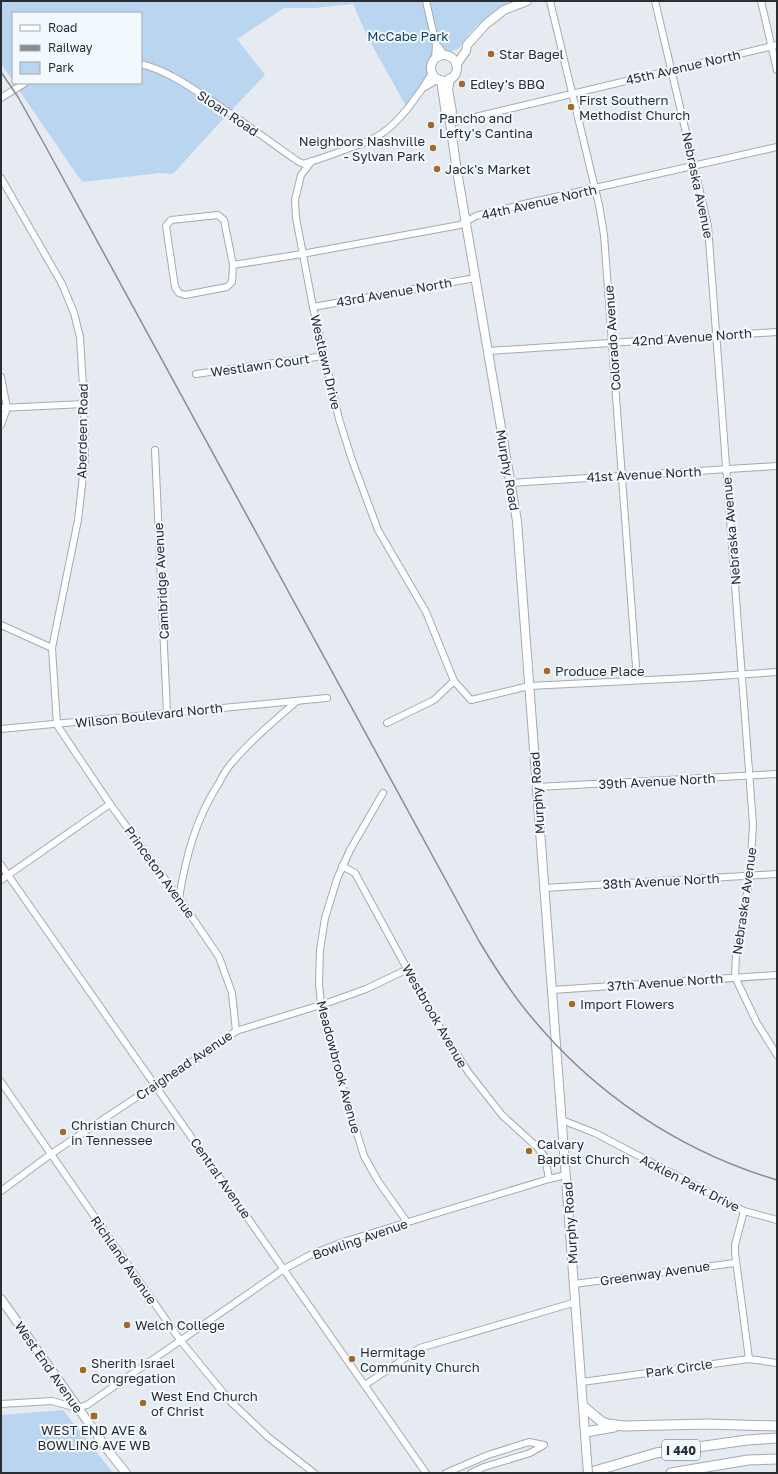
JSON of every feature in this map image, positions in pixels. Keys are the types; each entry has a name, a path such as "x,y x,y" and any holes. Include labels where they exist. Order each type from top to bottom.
{"highway":[{"path":"584,1407 602,1422 624,1426"},
{"path":"586,1432 624,1426 707,1424 777,1426"},
{"name":"I 440","path":"588,1473 656,1453 747,1440 777,1438"},
{"name":"I 440","path":"671,1473 748,1460 777,1459"}],"main road":[{"path":"447,56 454,60 456,72 450,78 440,80 432,73 431,65 435,59 439,56 447,56 457,53 467,45 482,27 493,17 507,8 527,1"},
{"path":"456,65 466,51 467,45"},
{"name":"Murphy Road","path":"449,120 452,112 448,90 450,78"},
{"name":"Murphy Road","path":"440,80 446,114 449,120 516,521 588,1473"},
{"name":"West End Avenue","path":"1,1299 77,1408 126,1473"}],"street":[{"path":"426,1 436,45 435,59"},
{"name":"Colorado Avenue","path":"550,1 604,235 637,680"},
{"name":"Nebraska Avenue","path":"655,1 695,165 708,226 753,824 750,876 736,954 735,977 757,1023 777,1055"},
{"path":"761,1 774,45 777,70"},
{"path":"436,45 447,56"},
{"name":"45th Avenue North","path":"449,120 672,70 774,45"},
{"name":"Sloan Road","path":"142,64 166,74 198,92 303,164 312,161"},
{"path":"312,161 367,142 381,134 393,125 424,88 432,73"},
{"path":"424,88 440,80"},
{"path":"1,98 23,84"},
{"name":"44th Avenue North","path":"233,265 302,254 460,224 476,216 524,204 777,147"},
{"name":"Westlawn Drive","path":"312,161 301,175 295,200 296,218 302,254 324,356 342,426 352,460 378,530 426,612 454,681 471,700 529,686"},
{"name":"Aberdeen Road","path":"1,178 62,284 74,313 80,337 84,404 85,458 78,520 52,648 57,725"},
{"path":"218,215 224,220 233,265 232,282 227,287 185,295 178,293 175,287 166,226 171,220 218,215"},
{"name":"43rd Avenue North","path":"313,306 475,278"},
{"name":"42nd Avenue North","path":"488,351 777,332"},
{"name":"Westlawn Court","path":"196,374 324,356"},
{"path":"1,377 4,408 1,425"},
{"path":"4,408 84,404"},
{"name":"Cambridge Avenue","path":"155,450 167,712"},
{"name":"41st Avenue North","path":"510,482 777,466"},
{"path":"1,625 52,648"},
{"path":"529,686 777,672"},
{"path":"387,723 434,700 454,681"},
{"name":"Wilson Boulevard North","path":"1,730 167,712 327,698"},
{"path":"179,898 184,867 192,836 200,815 213,791 229,766 254,739 297,701"},
{"name":"Princeton Avenue","path":"57,725 110,804 179,898 219,957 232,994 236,1030"},
{"name":"39th Avenue North","path":"537,788 777,774"},
{"name":"Meadowbrook Avenue","path":"383,793 350,850 337,879 325,918 320,950 319,984 322,1005 338,1072 364,1156 378,1181 407,1222"},
{"path":"1,880 110,804"},
{"name":"Central Avenue","path":"1,865 426,1473"},
{"name":"Westbrook Avenue","path":"342,866 355,873 435,1020 469,1074 502,1114 537,1147 544,1157 549,1179"},
{"name":"38th Avenue North","path":"544,888 777,874"},
{"name":"Craighead Avenue","path":"1,1191 51,1154 209,1051 236,1030 322,1005 366,989 408,969"},
{"name":"37th Avenue North","path":"552,990 777,975"},
{"name":"Richland Avenue","path":"1,1082 180,1340 230,1401 268,1437 314,1473"},
{"name":"Acklen Park Drive","path":"562,1120 595,1133 744,1211 777,1220"},
{"name":"Bowling Avenue","path":"77,1408 87,1405 284,1269 326,1248 407,1222 566,1175"},
{"path":"744,1211 735,1245 749,1359"},
{"name":"Greenway Avenue","path":"574,1284 736,1262"},
{"path":"365,1385 420,1348 576,1302"},
{"name":"Park Circle","path":"582,1382 749,1359 777,1363"},
{"path":"1,1404 52,1401 77,1408"},
{"path":"446,1473 488,1455 529,1442 544,1445 530,1453 484,1467 471,1473"}],"green space":[{"name":"McCabe Park","path":"1,1 511,1 502,5 502,7 475,27 458,49 439,56 426,80 406,106 368,38 353,4 314,8 284,8 237,39 265,75 173,174 160,173 82,182 15,84 142,84 142,12 12,12 12,80 1,64"},
{"path":"63,1410 113,1473 1,1473 1,1415"}],"railway":[{"path":"1,72 18,97 47,149 479,941 496,969 528,1013 553,1042 581,1069 640,1116 672,1136 706,1153 741,1168 777,1180"}],"place":[{"name":"Star Bagel","path":"491,54"},
{"name":"Edley's BBQ","path":"462,84"},
{"name":"First Southern Methodist Church","path":"571,107"},
{"name":"Pancho and Lefty's Cantina","path":"431,125"},
{"name":"Neighbors Nashville - Sylvan Park","path":"433,148"},
{"name":"Jack's Market","path":"437,169"},
{"name":"Produce Place","path":"547,671"},
{"name":"Import Flowers","path":"572,1004"},
{"name":"Christian Church in Tennessee","path":"63,1132"},
{"name":"Calvary Baptist Church","path":"529,1151"},
{"name":"Welch College","path":"127,1325"},
{"name":"Hermitage Community Church","path":"352,1359"},
{"name":"Sherith Israel Congregation","path":"83,1370"},
{"name":"West End Church of Christ","path":"143,1403"},
{"name":"WEST END AVE & BOWLING AVE WB","path":"94,1416"}]}
